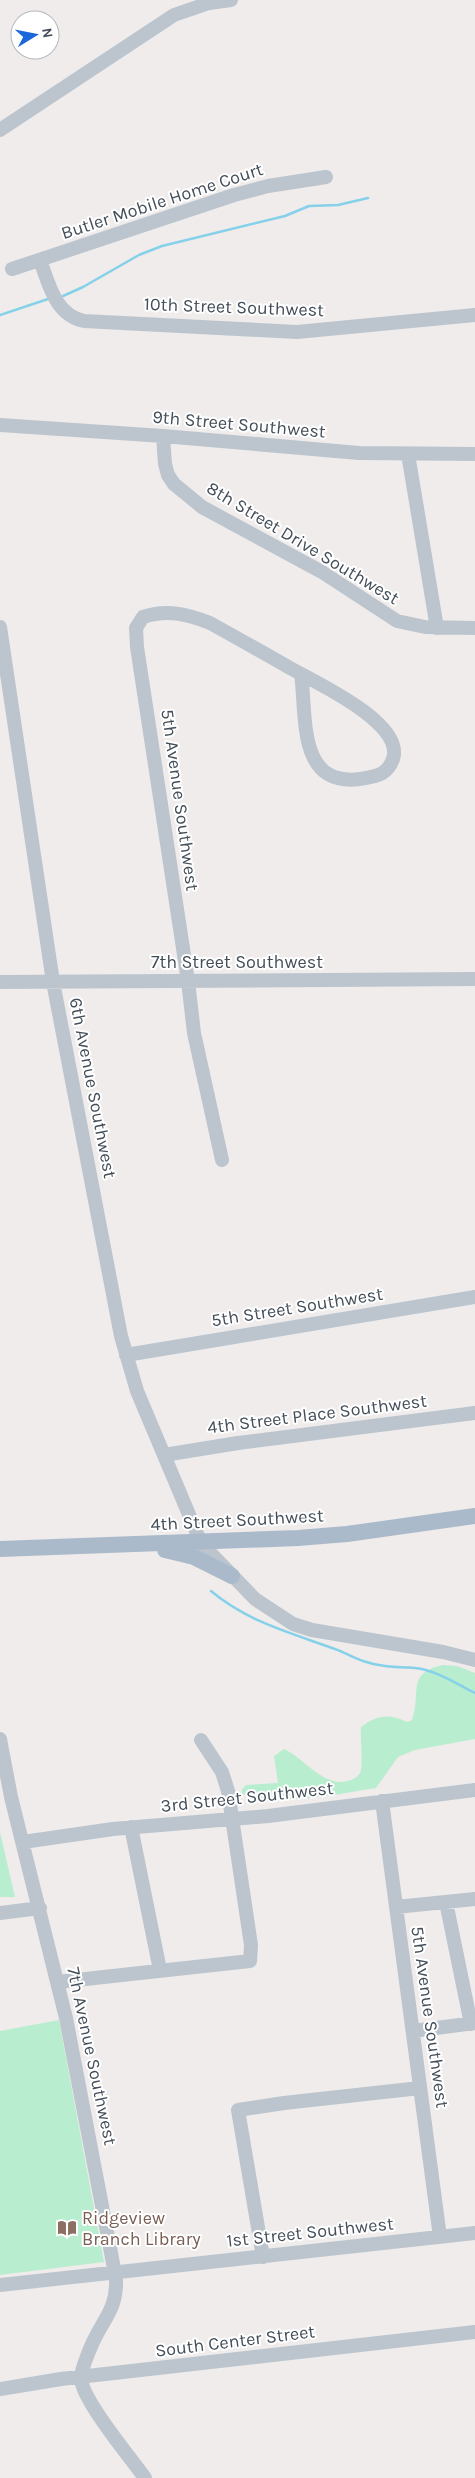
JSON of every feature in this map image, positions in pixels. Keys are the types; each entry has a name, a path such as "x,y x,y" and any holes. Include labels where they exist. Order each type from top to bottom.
{"main road":[{"name":"4th Street Southwest","path":"0,1549 201,1543 347,1534 475,1516"},
{"path":"128,1544 184,1554 232,1576"}],"street":[{"path":"0,130 174,15 209,3 231,0"},
{"name":"Butler Mobile Home Court","path":"12,270 234,195 268,186 326,177"},
{"name":"10th Street Southwest","path":"40,260 58,304 66,314 84,321 297,332 475,315"},
{"name":"9th Street Southwest","path":"0,425 163,436 318,450 408,454 475,454"},
{"name":"8th Street Drive Southwest","path":"163,436 165,464 168,475 174,484 202,507 322,572 397,620 416,626 475,628"},
{"path":"408,454 437,628"},
{"name":"5th Avenue Southwest","path":"222,1160 194,1033 188,981 137,646 136,628 143,617 154,613 172,612 190,615 232,635 302,674 355,705 386,733 392,741 394,755 389,768 383,774 343,780 332,778 322,772 312,755 302,674"},
{"name":"6th Avenue Southwest","path":"0,627 5,700 53,982 126,1355 140,1400 201,1543"},
{"name":"7th Street Southwest","path":"0,982 475,979"},
{"name":"5th Street Southwest","path":"126,1355 475,1297"},
{"name":"4th Street Place Southwest","path":"164,1455 238,1443 475,1413"},
{"path":"201,1543 232,1576 273,1612 312,1630 442,1652 475,1660"},
{"name":"7th Avenue Southwest","path":"0,1739 23,1842 58,1982 86,2115 115,2273 116,2291 114,2303 110,2314 93,2342 81,2377"},
{"path":"58,1982 250,1961 251,1945 233,1820 222,1772 201,1740"},
{"name":"3rd Street Southwest","path":"23,1842 131,1827 233,1820 475,1790"},
{"name":"5th Avenue Southwest","path":"382,1801 440,2237"},
{"path":"131,1827 160,1970"},
{"path":"396,1908 475,1899"},
{"path":"412,2031 473,2024 446,1902"},
{"path":"0,1913 40,1908"},
{"path":"263,2256 238,2110 420,2088"},
{"name":"1st Street Southwest","path":"0,2284 475,2233"},
{"name":"South Center Street","path":"0,2389 81,2377 475,2332"},
{"path":"81,2377 84,2391 92,2405 144,2478"}],"green space":[{"path":"443,1665 457,1666 475,1673 475,1739 415,1750 398,1757 376,1788 292,1799 276,1799 242,1794 242,1789 246,1785 278,1783 274,1756 284,1749 292,1753 315,1772 332,1781 341,1782 355,1778 361,1770 361,1727 372,1720 389,1716 407,1722 412,1720 419,1679 424,1673"},
{"path":"0,1832 15,1897 0,1897"},
{"path":"59,2020 104,2262 0,2275 0,2031"}],"waterway":[{"path":"63,296 83,287 139,255 162,246 285,216 309,206 338,205 368,198"},
{"path":"0,315 48,299"},
{"path":"211,1591 240,1611 270,1626 369,1663 431,1671 475,1693"}],"place":[{"name":"Ridgeview Branch Library","path":"67,2228"}]}
